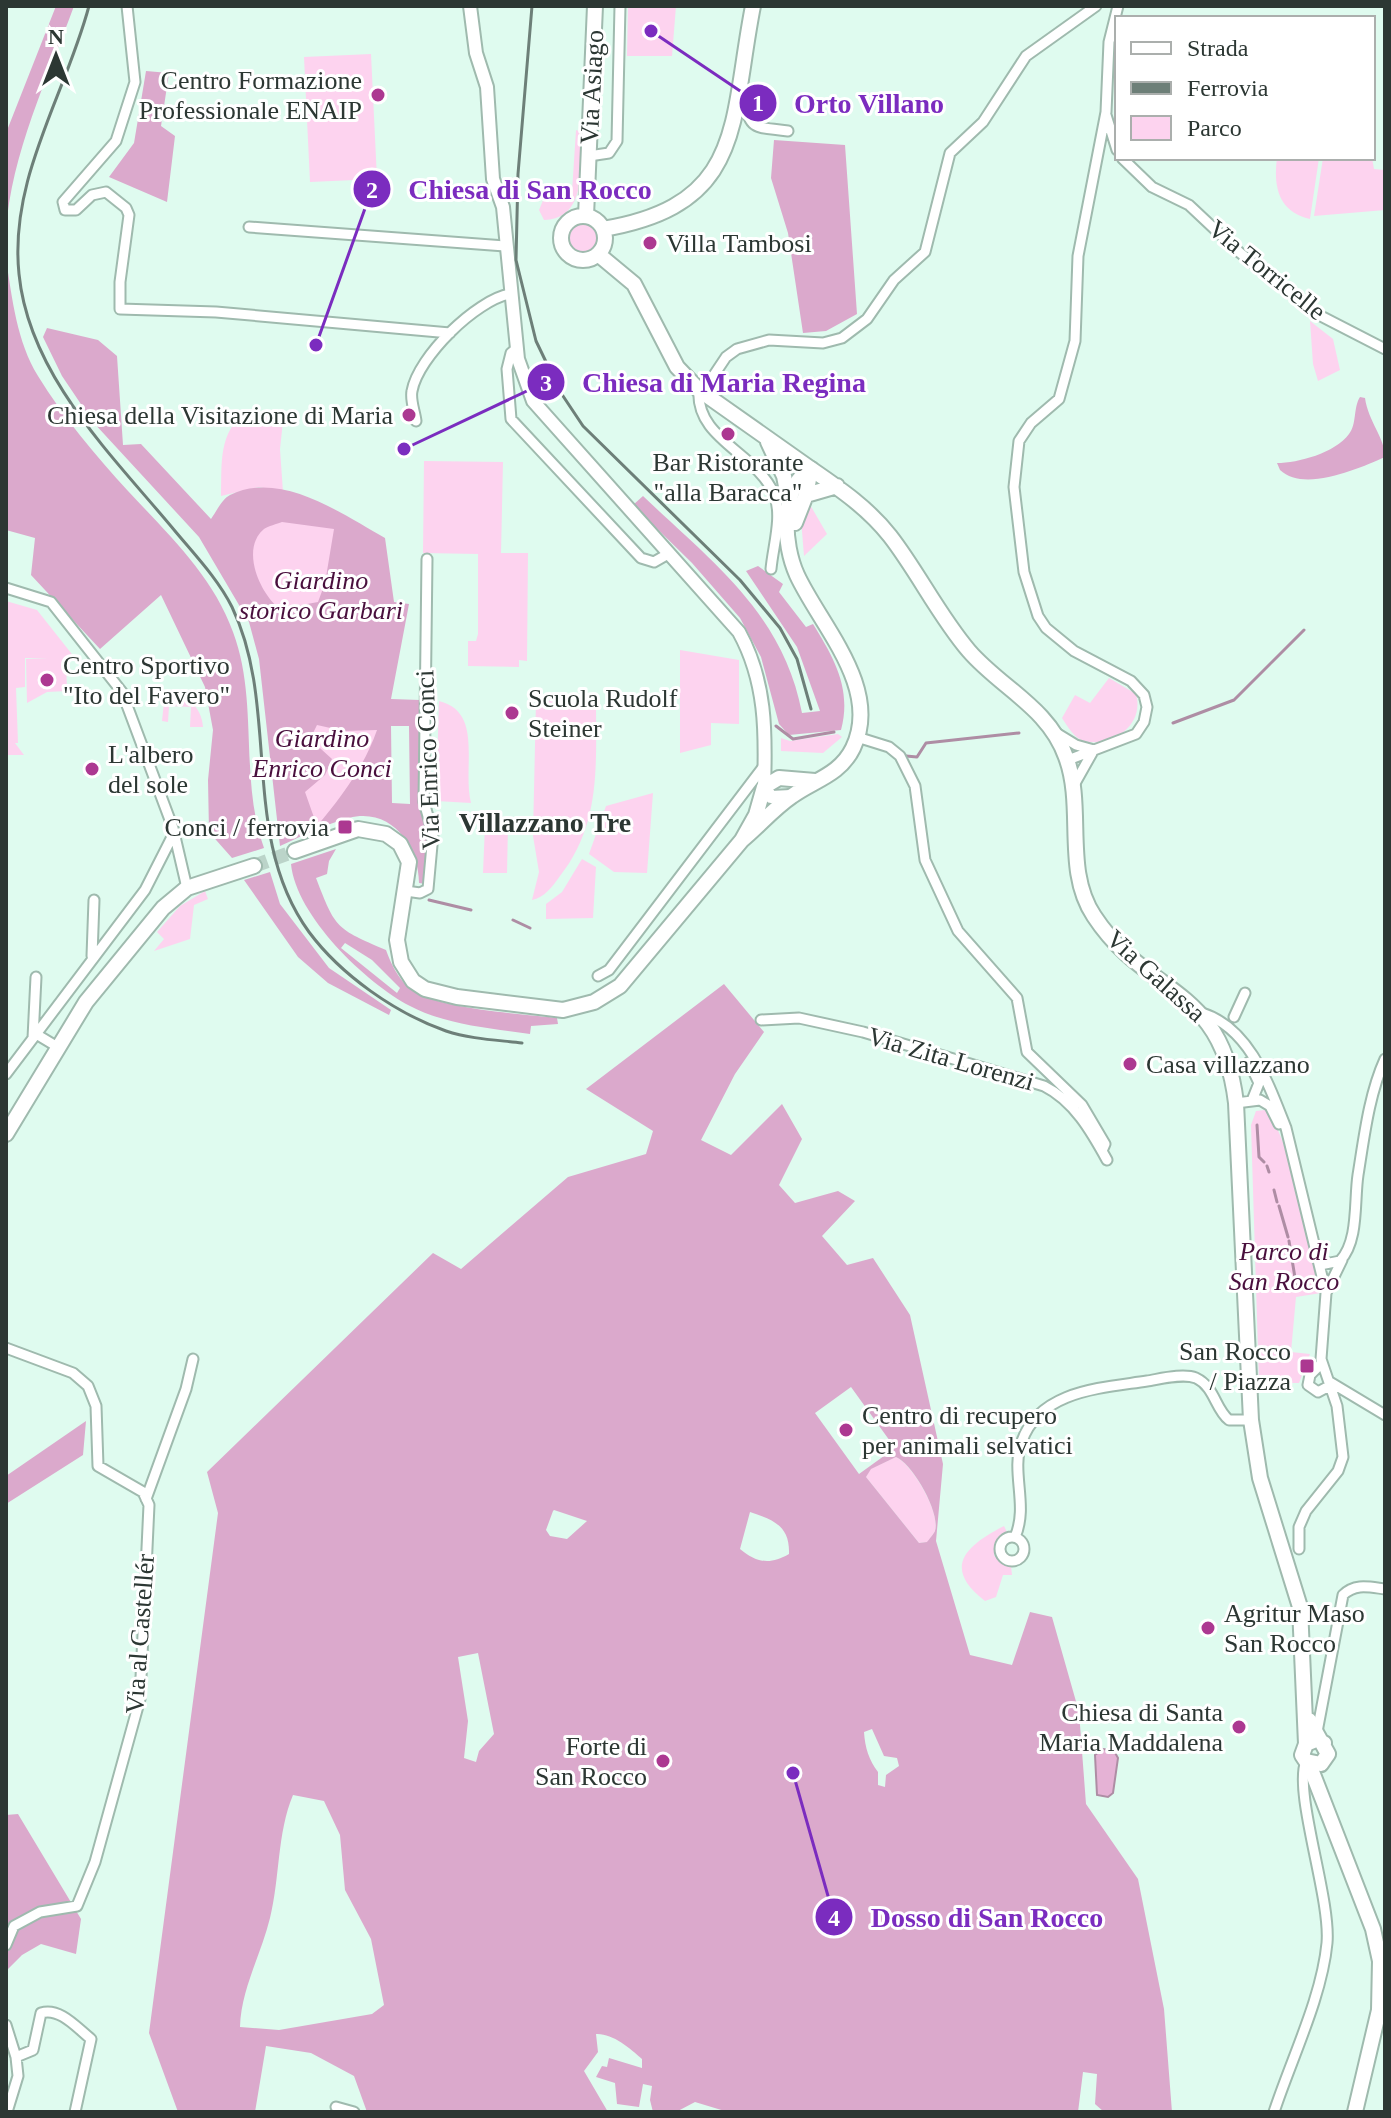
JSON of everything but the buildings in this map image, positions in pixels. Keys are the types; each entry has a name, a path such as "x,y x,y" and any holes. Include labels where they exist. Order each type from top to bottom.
{"main road":[{"name":"Via Asiago","path":"586,216 595,6"},
{"path":"603,229 654,217 699,189 727,147 753,6"},
{"path":"586,216 598,222 603,229 604,244 598,254 589,259 575,258 563,246 561,235 567,223 586,216"},
{"name":"Via Galassa","path":"598,254 634,284 677,367 700,391 837,486 888,533 971,653 1055,733 1068,760 1073,786 1080,881 1092,914 1124,949 1202,1013 1225,1053 1236,1103 1251,1420 1260,1478 1299,1596 1306,1715 1315,1740"},
{"path":"742,840 791,796 820,780 847,759 857,737 857,697 849,664 791,556 789,502 784,476 765,438"},
{"path":"789,502 796,481 811,469"},
{"path":"809,594 798,555 795,523 806,495 811,469"},
{"path":"806,495 837,486"},
{"path":"764,787 785,777 799,782 820,780"},
{"name":"Via Enrico Conci","path":"295,851 350,831 375,829 393,838 405,852 409,871 397,940 406,972 425,989 472,1000 547,1010 594,1002 629,977 742,840 756,815 764,787"},
{"path":"6,1134 56,1046 111,970 163,908 187,888 254,866"},
{"path":"1313,1762 1328,1754 1315,1740 1302,1755 1313,1762 1373,1929 1380,1961 1379,2010 1355,2112"}],"street":[{"path":"127,6 135,82 116,141 68,192 62,207 76,210 92,195 106,192 126,208 129,215 120,282 120,309 216,312 450,333"},
{"name":"Via Enrico Conci","path":"470,6 476,53 487,87 493,179 503,207 510,294 521,373 543,417 729,616 749,649 762,695 764,787"},
{"path":"589,156 609,153 617,141 620,6"},
{"path":"700,391 726,357 737,349 769,340 823,343 842,338 867,319 894,280 925,252 950,153 983,122 1026,56 1096,6"},
{"path":"1068,760 1140,730 1147,707 1144,695 1131,681 1082,656 1046,628 1024,572 1013,480 1019,441 1031,423 1059,399 1072,353 1078,256 1106,112 1109,42 1115,18"},
{"path":"738,96 744,97 745,115 749,121 760,127 788,131"},
{"path":"1106,112 1115,143"},
{"name":"Via Torricelle","path":"1124,160 1152,187 1189,205 1246,258 1315,313 1382,345"},
{"name":"Via Torricelle","path":"1152,187 1159,202"},
{"path":"249,227 505,246"},
{"path":"416,421 411,395 414,384 450,333 490,299 510,294"},
{"name":"Via Enrico Conci","path":"516,349 511,353 507,369 511,419 641,558 654,562 668,554"},
{"name":"Via Galassa","path":"700,391 698,403 705,419 724,442 760,472 774,494 777,517 771,569"},
{"name":"Via Enrico Conci","path":"406,891 420,893 428,889 431,869 433,834 424,793 427,559"},
{"path":"6,588 51,602 114,681 133,717 174,833 187,888"},
{"path":"1055,733 1076,745 1094,750"},
{"name":"Via Zita Lorenzi","path":"761,1020 799,1018 852,1030 1044,1086 1066,1101 1104,1156 1105,1144 1089,1115 1027,1052 1013,991 953,921 925,860 915,786 900,756 889,747 857,737"},
{"path":"1073,786 1094,750"},
{"path":"598,976 609,970 652,915 764,761 785,777"},
{"path":"764,787 771,797 791,796"},
{"path":"6,1074 92,956 145,890 174,833"},
{"path":"92,956 94,900"},
{"path":"652,915 669,929"},
{"path":"35,1036 36,977"},
{"path":"1245,993 1234,1018 1277,1106 1292,1152 1326,1293 1322,1363 1330,1383 1343,1457 1338,1471 1306,1511 1299,1527 1299,1549"},
{"path":"1202,1013 1234,1018"},
{"path":"35,1036 56,1046"},
{"path":"1248,1048 1259,1083 1253,1098"},
{"path":"1326,1293 1352,1233 1374,1095 1385,1059"},
{"path":"1236,1103 1253,1098 1270,1106 1292,1152"},
{"path":"1320,1265 1343,1259"},
{"path":"6,1348 81,1379 96,1406 98,1466 133,1484 146,1499 186,1389 193,1359"},
{"path":"1322,1363 1310,1375 1308,1385 1318,1392 1330,1383"},
{"path":"1015,1537 1022,1509 1018,1462 1021,1441 1040,1412 1056,1402 1118,1384 1190,1376 1202,1382 1217,1398 1229,1420 1251,1420"},
{"path":"1330,1383 1385,1415"},
{"name":"Via al Castellér","path":"6,1945 14,1926 40,1912 77,1906 98,1851 140,1699 146,1499"},
{"path":"1315,1740 1343,1595 1350,1587 1385,1589"},
{"path":"1306,1715 1321,1708"},
{"path":"1274,2112 1310,2009 1327,1943 1323,1894 1302,1781 1313,1762"},
{"path":"16,2057 33,2050 41,2013 47,2011 59,2014 91,2039 75,2112"},
{"path":"6,2025 16,2057 18,2076 7,2112"},
{"path":"336,2107 354,2112"}],"green space":[{"path":"56,6 74,6 23,145 9,202 6,231 6,133"},
{"path":"628,6 676,6 672,56 627,56"},
{"path":"371,54 377,179 310,182 304,57"},
{"path":"146,71 169,73 161,126 175,136 167,202 109,177 134,143"},
{"path":"576,130 581,132 581,160 575,200 558,217 544,220 539,210 544,198 572,192"},
{"path":"774,140 845,145 857,314 826,331 803,333 788,233 771,178"},
{"path":"1277,160 1319,160 1310,219 1291,211 1285,204 1276,179"},
{"path":"1323,160 1372,160 1374,169 1385,170 1385,210 1314,216"},
{"path":"583,223 589,224 597,232 597,244 589,252 583,253 577,252 569,244 568,238 569,232 577,224"},
{"path":"6,259 20,334 38,376 92,450 202,574 233,632 245,685 252,795 264,848 232,858 209,832 208,780 213,730 205,687 161,595 100,649 31,575 35,538 6,530"},
{"path":"1310,321 1333,339 1340,370 1318,381 1313,364"},
{"path":"47,328 98,340 117,356 123,445 141,444 211,519 230,495 250,489 270,488 290,491 331,507 385,538 394,602 409,604 391,699 420,700 421,805 429,831 426,884 419,883 414,856 400,832 378,818 349,818 280,846 259,659 249,622 199,537 93,422 62,376 43,337","holes":["282,522 334,529 325,583 318,602 280,609 260,582 253,559 257,538 266,528","317,725 344,731 377,730 352,781 317,826 305,792 325,775 332,759 310,739","391,726 409,726 410,804 392,803"]},
{"path":"1360,397 1365,398 1385,457 1347,472 1317,479 1290,476 1280,470 1277,463 1316,456 1343,441 1351,430"},
{"path":"246,411 284,412 280,449 283,492 259,487 221,496 223,449 230,429"},
{"path":"424,461 503,462 501,553 528,553 527,661 519,660 519,667 468,666 468,641 476,641 478,634 478,554 423,553"},
{"path":"643,496 719,567 762,618 793,678 802,713 820,711 797,647 746,571 758,566 783,584 779,592 806,627 813,624 839,674 844,701 841,730 789,735 779,724 761,657 740,618 692,563 633,505"},
{"path":"809,503 827,534 804,556 801,519"},
{"name":"Giardino storico Garbari","path":"230,507 317,508 382,555 388,593 271,687"},
{"path":"6,601 37,610 75,658 66,658 67,691 47,692 27,703 26,659 48,658 25,658 25,687 16,688 18,743 15,743 24,755 6,755"},
{"path":"680,650 739,660 739,724 711,723 711,745 680,753"},
{"path":"1109,678 1136,694 1136,715 1124,732 1115,737 1095,742 1080,740 1062,718 1075,695 1090,703"},
{"path":"165,693 192,702 200,713 203,727 190,727 191,707 169,706 168,722 162,721"},
{"path":"536,700 596,703 596,749 593,793 583,836 554,884 532,900 539,872 533,836"},
{"path":"439,701 453,707 467,729 471,803 436,801"},
{"name":"Giardino Enrico Conci","path":"316,707 386,717 357,777 317,831 279,771"},
{"path":"838,734 842,737 823,753 781,751 781,738 790,741"},
{"path":"653,793 647,873 614,872 589,854 606,806"},
{"path":"485,825 508,825 507,873 483,873"},
{"path":"336,849 329,861 327,874 316,878 328,908 347,931 386,950 401,980 409,988 421,995 458,1006 557,1018 558,1024 531,1026 530,1034 453,1022 410,1006 354,965 319,926 296,884 291,864","holes":["345,943 372,960 400,988 397,993 341,948"]},
{"path":"582,859 596,867 593,918 546,919 546,904 562,892"},
{"path":"270,872 280,904 329,968 391,1010 389,1015 328,983 298,957 244,880"},
{"path":"205,891 208,899 194,905 190,939 154,951 164,939 157,932 180,906"},
{"path":"724,984 764,1032 735,1074 701,1140 731,1155 782,1104 802,1139 779,1185 795,1203 838,1191 855,1201 822,1236 847,1265 873,1258 910,1315 943,1464 936,1541 970,1655 1012,1665 1030,1612 1052,1617 1079,1712 1086,1804 1138,1879 1164,2009 1172,2112 1104,2112 1095,2104 1097,2074 1083,2072 1078,2112 728,2112 695,2102 676,2112 653,2112 650,2100 652,2086 643,2084 639,2107 617,2104 615,2083 596,2077 602,2066 607,2067 609,2058 642,2068 642,2059 614,2039 596,2034 598,2052 584,2071 608,2112 367,2112 354,2076 311,2053 266,2046 255,2112 178,2112 149,2033 218,1513 207,1472 433,1253 461,1269 568,1177 646,1154 653,1131 586,1089","holes":["851,1387 895,1448 859,1474 815,1413","896,1457 903,1461 924,1490 934,1513 935,1531 927,1542 919,1543 866,1477 871,1469","554,1510 587,1521 567,1539 550,1536 546,1530","750,1512 773,1521 787,1537 789,1554 782,1558 764,1561 740,1549","478,1653 494,1734 479,1751 476,1762 464,1758 468,1721 458,1657","872,1729 884,1756 897,1758 899,1766 886,1775 885,1787 878,1785 878,1772 866,1749 864,1732","293,1795 324,1801 340,1835 345,1890 371,1939 384,2005 372,2014 279,2030 240,2027 248,1986 270,1918 281,1840"]},
{"name":"Parco di San Rocco","path":"1265,1110 1274,1121 1291,1167 1321,1293 1296,1297 1291,1352 1310,1354 1299,1383 1259,1383 1251,1125 1256,1111"},
{"path":"86,1421 83,1455 6,1504 6,1476"},
{"path":"896,1457 910,1469 930,1502 936,1523 928,1542 919,1543 866,1477 870,1469"},
{"path":"1004,1526 1007,1532 996,1541 994,1556 1011,1566 1012,1575 1003,1575 996,1597 985,1601 964,1578 964,1559 979,1542"},
{"path":"18,1814 81,1919 76,1954 41,1944 22,1955 8,1969 6,1815"}],"shaded area":[{"path":"1103,1749 1114,1751 1118,1758 1113,1793 1108,1797 1097,1795 1095,1755"}],"waterway":[{"path":"1173,723 1234,700 1304,630"},
{"path":"776,726 793,739 834,732"},
{"path":"906,756 917,757 926,743 1019,733"},
{"path":"429,900 471,910"},
{"path":"513,920 530,928"},
{"path":"1257,1125 1259,1157 1264,1162"},
{"path":"1267,1166 1269,1172"},
{"path":"1274,1190 1277,1202"},
{"path":"1279,1206 1288,1237"},
{"path":"1289,1241 1297,1290"}],"tunnel":[{"path":"254,866 295,851"}],"railway":[{"path":"89,6 41,138 22,204 18,239 19,274 26,311 39,347 56,380 101,444 206,568 232,607 247,646 255,687 274,855 288,895 309,932 353,977 408,1014 455,1034 522,1043"},
{"path":"532,6 518,174 516,260 536,341 561,393 583,426 740,580 780,628 797,659 811,709"}],"place":[{"name":"Orto Villano","path":"651,31"},
{"name":"Centro Formazione Professionale ENAIP","path":"378,95"},
{"name":"Villa Tambosi","path":"650,243"},
{"name":"Chiesa di San Rocco","path":"316,345"},
{"name":"Chiesa della Visitazione di Maria","path":"409,415"},
{"name":"Bar Ristorante \"alla Baracca\"","path":"728,434"},
{"name":"Chiesa di Maria Regina","path":"404,449"},
{"name":"Centro Sportivo \"Ito del Favero\"","path":"47,680"},
{"name":"Scuola Rudolf Steiner","path":"512,713"},
{"name":"L'albero del sole","path":"92,769"},
{"name":"Conci / ferrovia","path":"345,827"},
{"name":"Casa villazzano","path":"1130,1064"},
{"name":"San Rocco / Piazza","path":"1307,1366"},
{"name":"Centro di recupero per animali selvatici","path":"846,1430"},
{"name":"Agritur Maso San Rocco","path":"1208,1628"},
{"name":"Chiesa di Santa Maria Maddalena","path":"1239,1727"},
{"name":"Forte di San Rocco","path":"663,1761"},
{"name":"Dosso di San Rocco","path":"793,1773"}],"district":[{"name":"Villazzano Tre","path":"545,822"}]}
